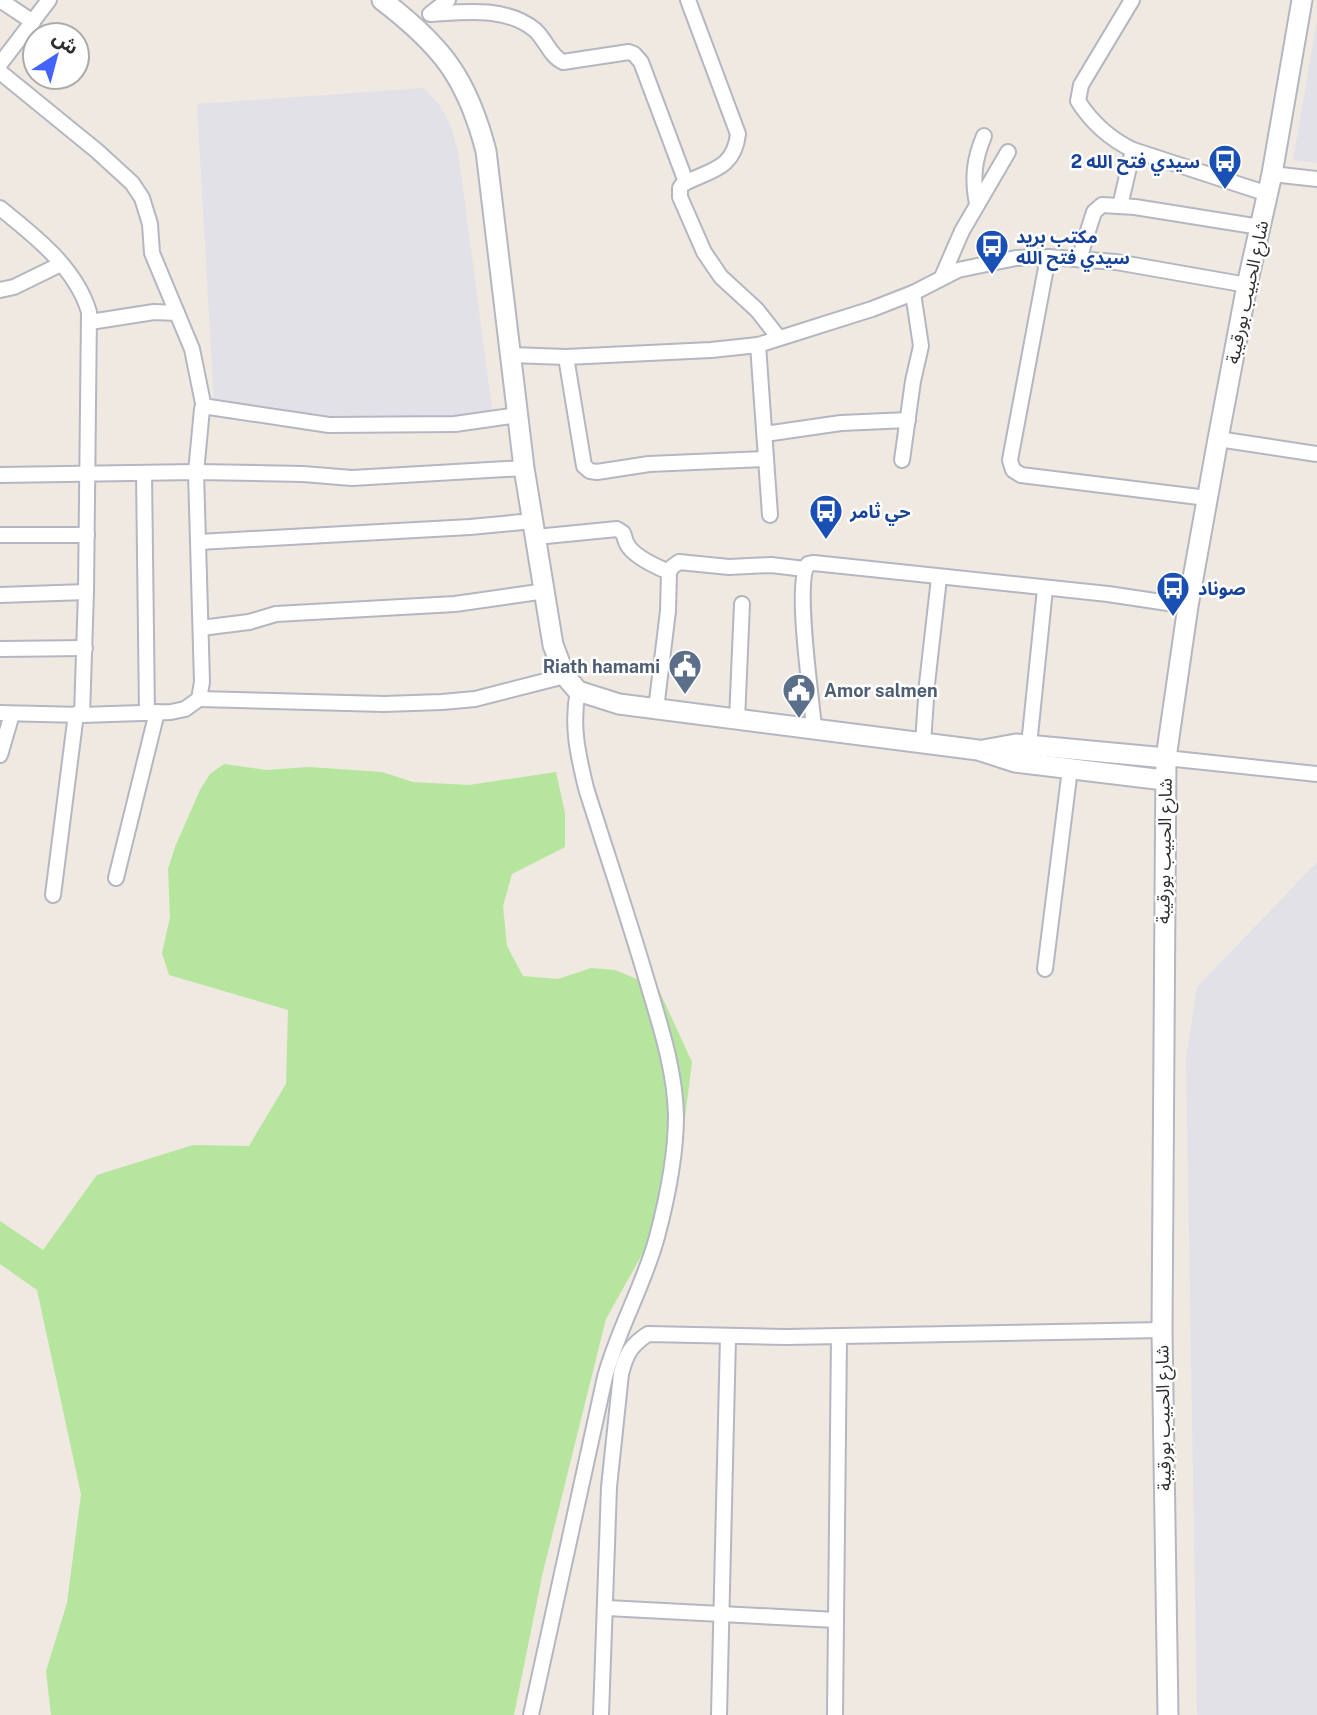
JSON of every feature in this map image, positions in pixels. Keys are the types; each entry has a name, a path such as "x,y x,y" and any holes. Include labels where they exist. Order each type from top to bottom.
{"main road":[{"path":"382,0 425,13 441,54 462,83 476,114 486,151 524,468 553,645 565,676 578,691 619,704 978,750 1015,762 1164,780"},
{"name":"شارع الحبيب بورقيبة","path":"1168,1715 1162,1330 1164,780 1188,606 1207,498 1247,285 1272,174 1302,0"},
{"path":"978,750 1016,744 1166,758"}],"street":[{"path":"0,0 32,21"},
{"path":"34,21 48,0"},
{"path":"425,13 448,0"},
{"path":"688,0 738,134 737,147 728,161 718,169 687,182 680,188 680,197 705,251 721,277 757,310 779,338"},
{"path":"1132,0 1081,85 1078,101 1115,142 1268,194"},
{"path":"425,13 494,12 511,18 533,29 556,59 563,62 629,52 634,54 641,62 687,182"},
{"path":"0,64 21,37"},
{"path":"0,72 132,183 147,208 152,253 192,349 204,408 201,411 196,472 202,682 199,699"},
{"path":"977,204 973,171 975,156 984,136"},
{"path":"1120,206 1133,150"},
{"path":"942,277 962,231 1008,152"},
{"path":"1272,174 1317,179"},
{"path":"1079,258 1097,207 1102,205 1260,228"},
{"path":"0,208 44,244 61,264 86,302 90,322 85,648 79,714 54,895"},
{"path":"1048,257 1010,460 1013,470 1021,475 1207,498"},
{"path":"510,355 566,357 758,345 872,309 970,267 1016,258 1079,258 1247,285"},
{"path":"0,290 14,287 61,264"},
{"path":"902,460 921,345 913,293"},
{"path":"90,322 154,312 177,313"},
{"path":"758,345 770,515"},
{"path":"566,357 584,466 590,471 649,464 766,459"},
{"path":"204,408 329,425 455,424 518,415"},
{"path":"765,434 841,423 908,420"},
{"path":"1218,439 1317,454"},
{"path":"0,475 196,472 303,474 352,478 524,468"},
{"path":"116,878 152,713 144,473"},
{"path":"199,542 470,527 617,529 624,533 627,544 640,556 656,567 670,572"},
{"path":"0,534 87,535"},
{"path":"656,709 672,567 679,562 729,567 771,565 805,569"},
{"path":"814,729 802,611 802,583 808,564 1108,594 1188,606"},
{"path":"923,743 939,578"},
{"path":"1029,745 1045,589"},
{"path":"201,628 248,622 276,614 455,604 545,591"},
{"path":"0,595 86,592"},
{"path":"737,720 742,604"},
{"path":"0,649 85,648"},
{"path":"0,755 6,714 152,713 185,709 199,699 384,704 442,702 475,699 565,676"},
{"path":"531,1715 605,1377 618,1335 657,1238 672,1163 676,1117 673,1083 662,1032 581,768 575,739 578,691"},
{"path":"1166,758 1317,774"},
{"path":"1045,969 1070,769"},
{"path":"601,1715 607,1608 609,1487 621,1374 625,1355 633,1343 648,1334 839,1337 1162,1330"},
{"path":"719,1715 728,1337"},
{"path":"835,1715 839,1337"},
{"path":"607,1608 836,1620"}],"shaded area":[{"path":"1317,20 1317,163 1293,160"},
{"path":"424,88 440,106 450,124 458,151 492,409 457,421 328,417 214,403 197,104"},
{"path":"1317,862 1317,1715 1197,1715 1186,1059 1197,987"}],"green space":[{"path":"224,764 266,770 309,767 382,772 413,782 469,785 556,772 565,813 565,847 512,874 503,906 507,946 523,976 558,979 591,968 615,970 658,988 692,1062 678,1174 662,1219 606,1319 542,1576 514,1715 51,1715 46,1671 67,1603 81,1494 37,1290 0,1264 0,1221 43,1250 97,1175 193,1145 249,1146 286,1084 288,1010 169,975 162,953 170,917 168,869 175,847 200,790 210,774"}],"place":[{"name":"2 سيدي فتح الله","path":"1225,191"},
{"name":"مكتب بريد سيدي فتح الله","path":"992,276"},
{"name":"حي ثامر","path":"826,541"},
{"name":"صوناد","path":"1173,618"},
{"name":"Riath hamami","path":"685,696"},
{"name":"Amor salmen","path":"799,720"}]}
